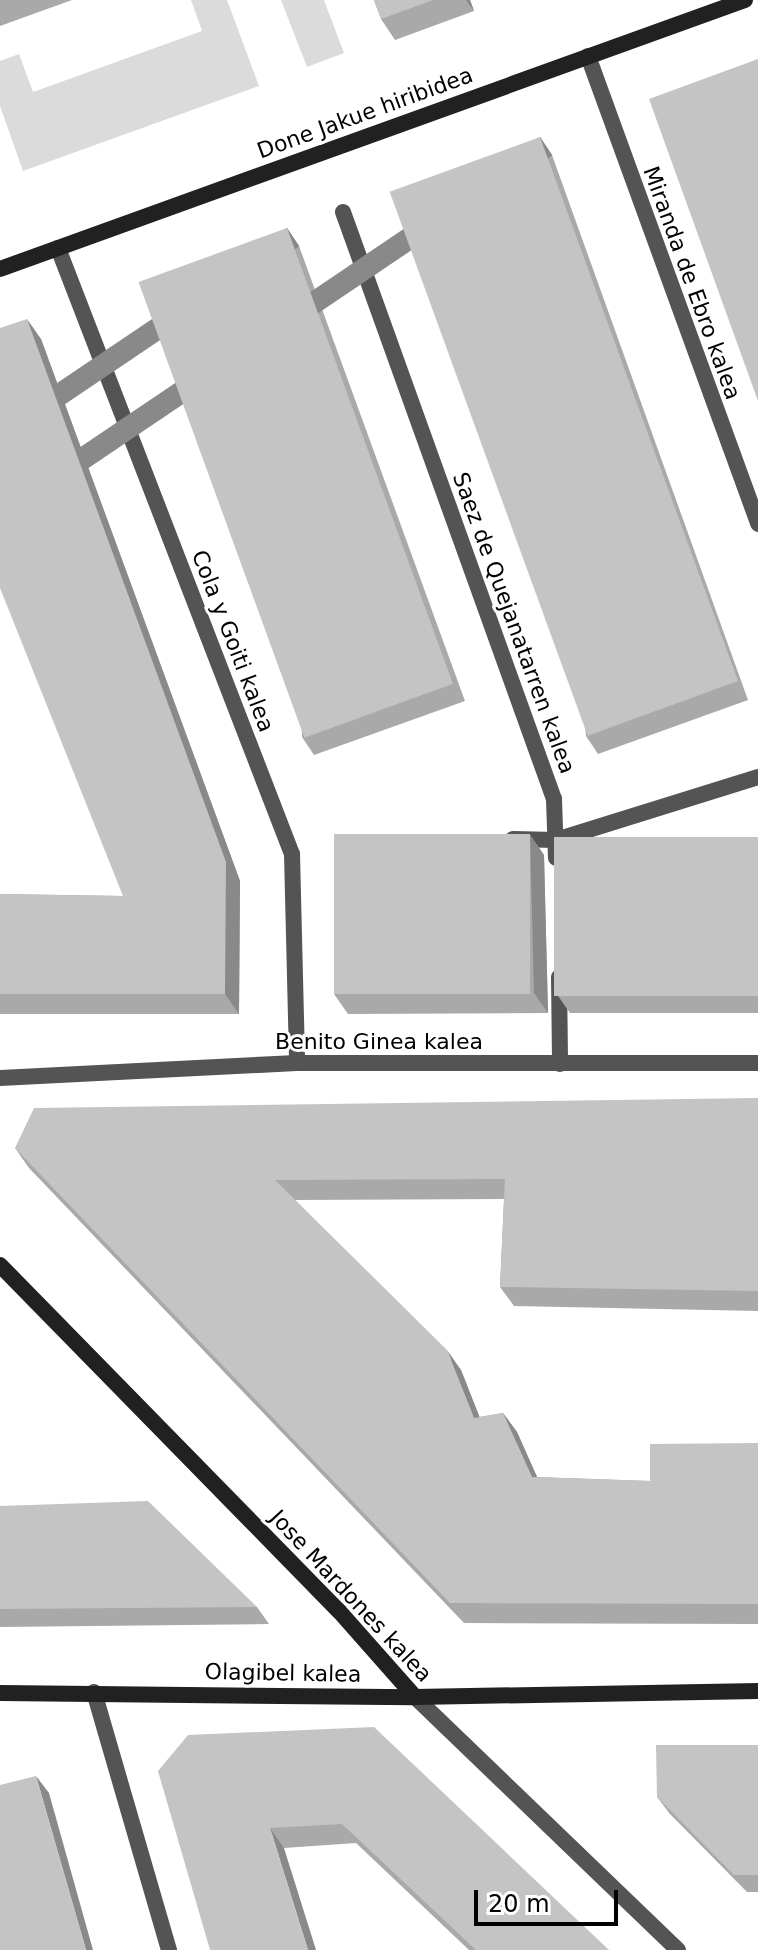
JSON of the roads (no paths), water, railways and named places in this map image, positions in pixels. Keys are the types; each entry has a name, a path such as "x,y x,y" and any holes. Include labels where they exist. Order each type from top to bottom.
{"main road":[{"name":"Done Jakue hiribidea","path":"0,269 745,0"},
{"name":"Jose Mardones kalea","path":"0,1265 339,1611 415,1697"},
{"name":"Olagibel kalea","path":"0,1693 415,1697 758,1691"}],"street":[{"name":"Miranda de Ebro kalea","path":"588,56 758,524"},
{"name":"Saez de Quejanatarren kalea","path":"343,212 554,799 557,871"},
{"name":"Cola y Goiti kalea","path":"58,248 292,854 297,1063"},
{"path":"495,839 556,840 758,777"},
{"path":"558,950 560,1064"},
{"name":"Benito Ginea kalea","path":"0,1078 297,1063 758,1063"},
{"path":"94,1692 169,1950"},
{"name":"Jose Mardones kalea","path":"415,1697 678,1950"}]}
